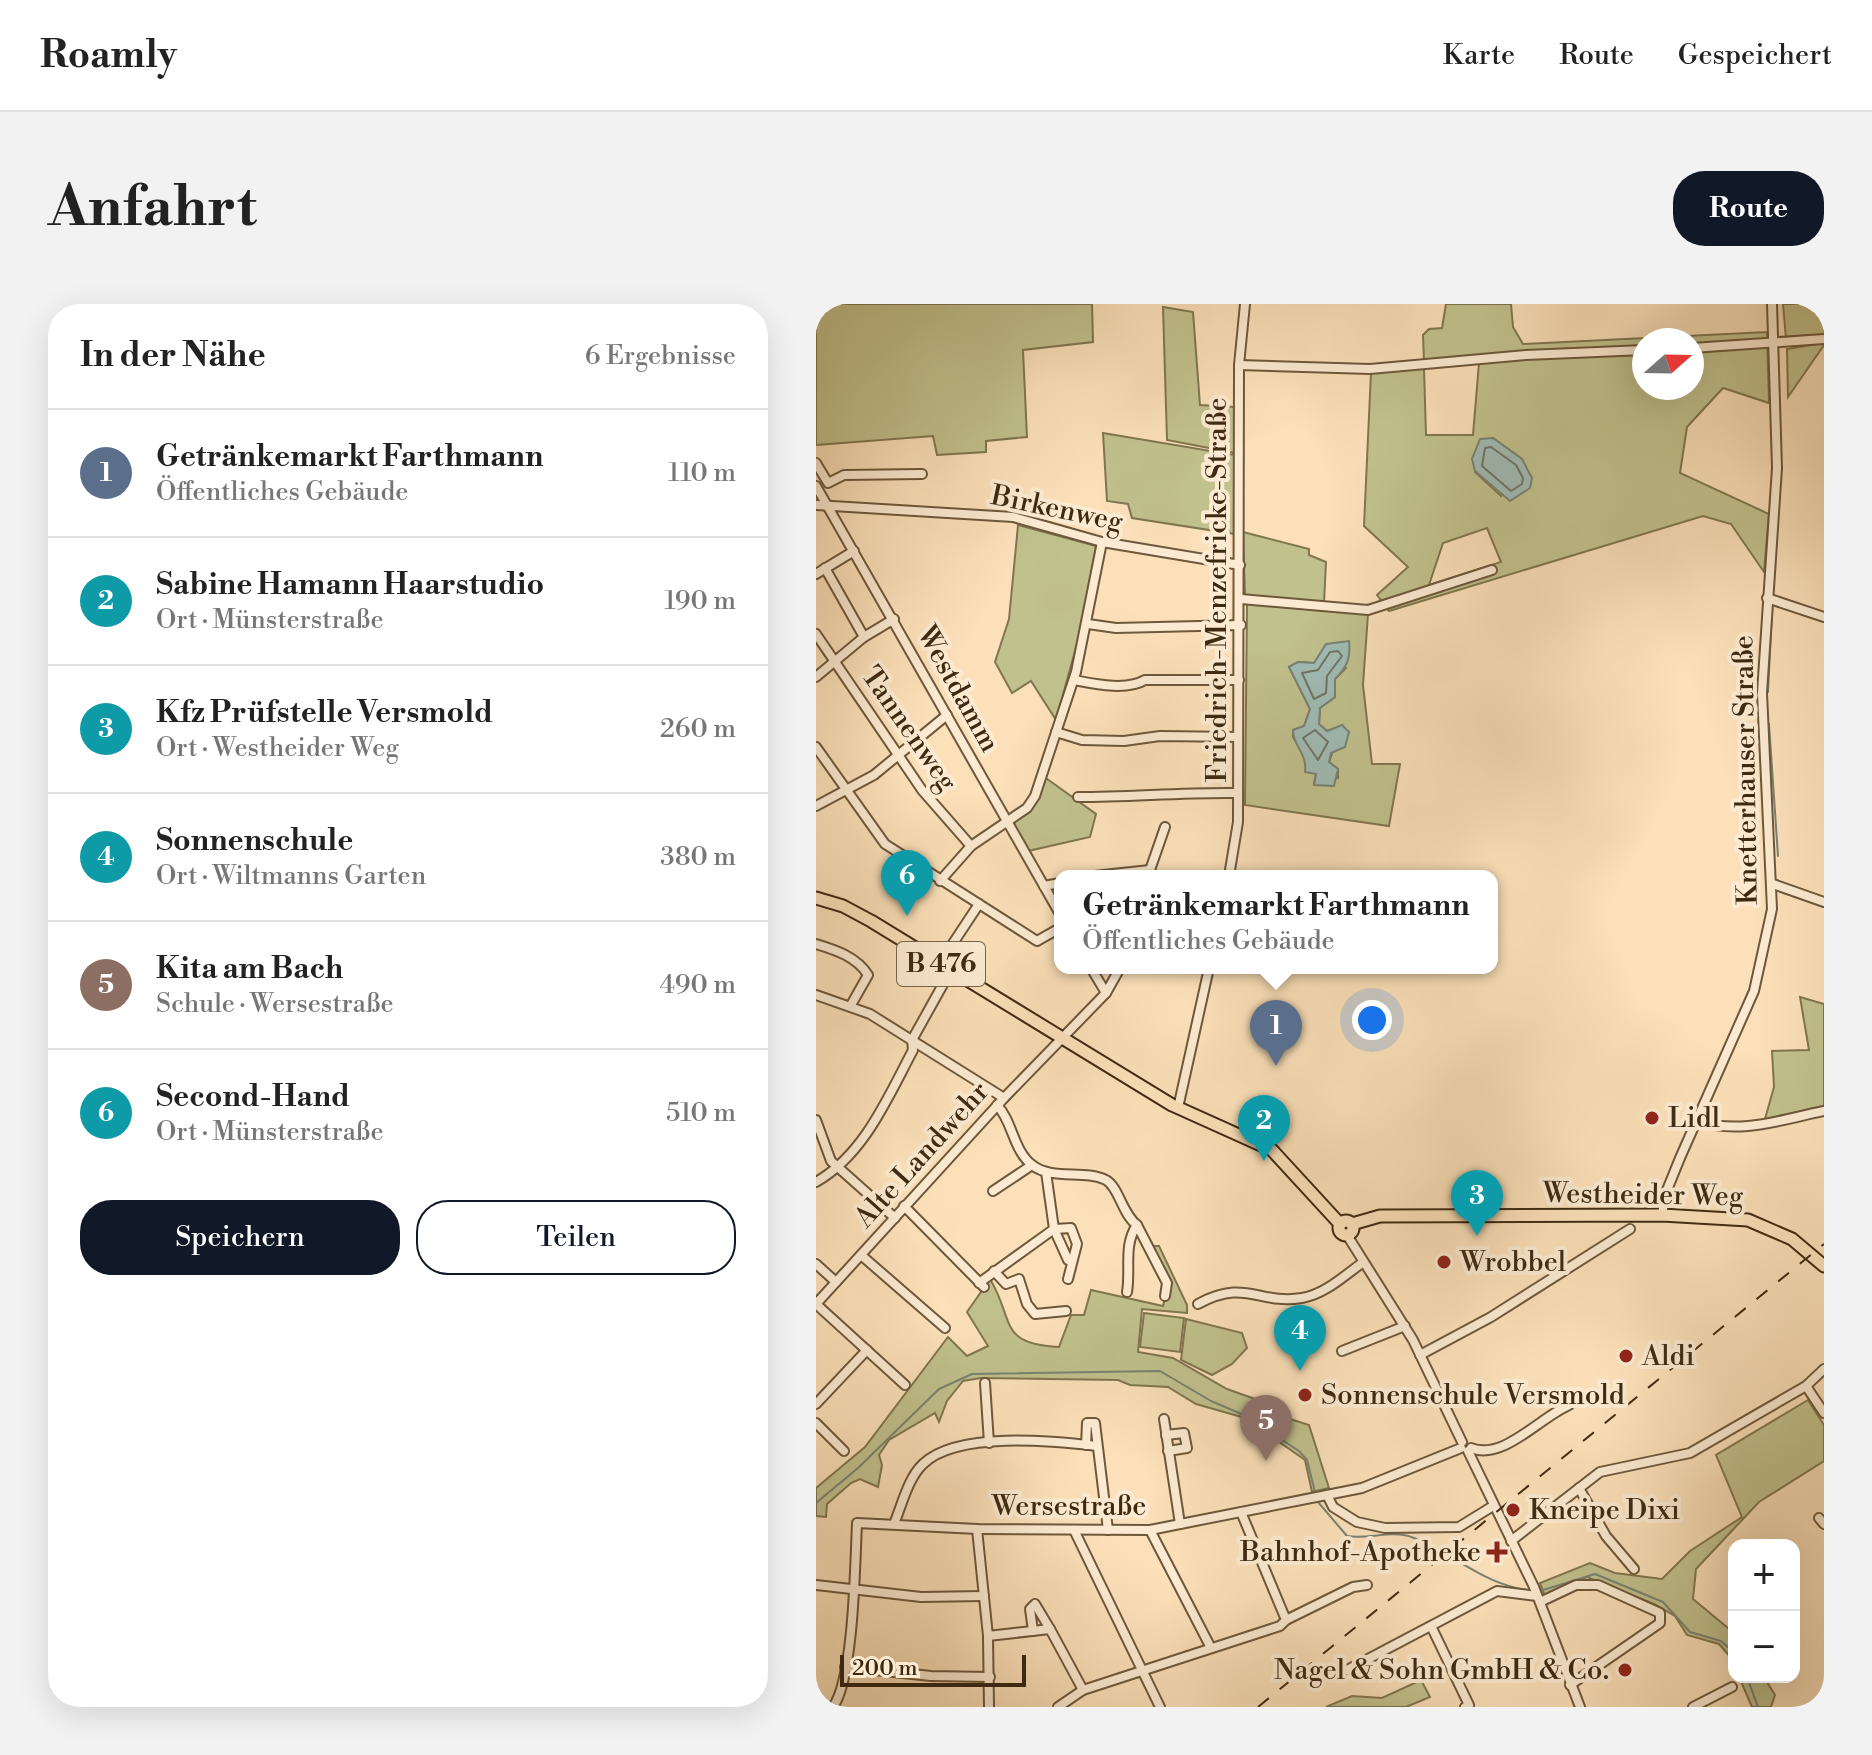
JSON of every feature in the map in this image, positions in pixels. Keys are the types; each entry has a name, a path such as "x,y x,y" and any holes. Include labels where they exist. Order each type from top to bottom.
{"main road":[{"name":"B 476","path":"816,898 852,910 1178,1108 1272,1150 1346,1228"},
{"name":"Westheider Weg","path":"1346,1228 1380,1216 1662,1215 1760,1223 1799,1243 1824,1266"}],"street":[{"name":"Friedrich-Menzefricke-Straße","path":"1230,870 1238,822 1241,625 1239,365 1245,304"},
{"name":"Knetterhauser Straße","path":"1662,1215 1665,1195 1761,969 1769,933 1773,884 1762,693 1777,468 1772,304"},
{"path":"1704,347 1824,339"},
{"path":"1239,365 1370,369 1526,355 1632,351"},
{"path":"816,463 828,483 844,475 922,474"},
{"name":"Westdamm","path":"816,486 1054,904"},
{"name":"Birkenweg","path":"816,505 1013,517 1102,542 1240,565"},
{"path":"940,881 971,846 1027,808 1035,796 1074,680 1088,624 1102,542"},
{"path":"816,574 854,551"},
{"path":"825,568 864,637"},
{"path":"1241,599 1368,610 1492,570"},
{"path":"1767,598 1824,617"},
{"path":"816,677 864,637 894,619"},
{"path":"1088,624 1116,628 1241,625"},
{"name":"Tannenweg","path":"816,634 922,790 971,846"},
{"path":"1074,680 1103,685 1138,684 1145,680 1239,680"},
{"path":"816,806 848,790 899,755 947,715"},
{"path":"1056,732 1082,740 1124,741 1160,736 1238,737"},
{"path":"816,747 885,844 1037,941 1054,931"},
{"path":"1078,797 1144,797 1168,792 1238,793"},
{"path":"1151,870 1165,827"},
{"path":"1044,886 1054,884"},
{"path":"1773,884 1824,902"},
{"path":"940,963 979,904"},
{"path":"816,944 841,952 868,975 851,1005"},
{"path":"816,1182 838,1167 871,1126 913,1050 912,1040 951,970"},
{"path":"1095,974 1106,993"},
{"path":"1063,1038 1106,993 1117,974"},
{"path":"1178,1108 1208,974"},
{"path":"816,995 851,1005 1004,1098"},
{"name":"Alte Landwehr","path":"816,1304 997,1105 1063,1038"},
{"path":"997,1105 1018,1146 1032,1165 1046,1172 1102,1178 1111,1184 1126,1217 1137,1225 1167,1283 1165,1296"},
{"path":"1697,1120 1712,1125 1756,1126 1824,1111"},
{"path":"816,1120 831,1161 895,1218"},
{"path":"993,1191 1032,1165"},
{"path":"1046,1172 1054,1229 1072,1262"},
{"path":"904,1206 981,1285 994,1271 1054,1229 1071,1228 1077,1244 1068,1279"},
{"path":"1127,1292 1131,1270 1128,1252 1131,1234 1137,1225"},
{"path":"1346,1228 1362,1263 1405,1326 1466,1447 1537,1595 1580,1707"},
{"path":"1420,1355 1491,1317 1630,1229"},
{"path":"861,1255 945,1328"},
{"path":"1198,1304 1228,1290 1301,1298 1325,1290 1362,1263"},
{"path":"816,1264 836,1282"},
{"path":"994,1271 1006,1284 1019,1279 1027,1304 1035,1314 1066,1311"},
{"path":"816,1304 905,1385"},
{"path":"1342,1351 1405,1326"},
{"path":"816,1404 867,1350"},
{"path":"1511,1541 1579,1488 1609,1469 1690,1453 1806,1386 1824,1369"},
{"path":"985,1383 989,1443"},
{"path":"1806,1386 1824,1413"},
{"path":"1466,1447 1485,1452 1506,1447 1547,1415 1569,1405"},
{"path":"1164,1419 1180,1524"},
{"path":"816,1423 844,1451"},
{"path":"1086,1445 1087,1423 1095,1423 1108,1530"},
{"path":"1166,1435 1184,1433 1187,1448 1168,1451"},
{"path":"894,1524 922,1464 953,1445 1097,1446"},
{"name":"Wersestraße","path":"853,1588 857,1523 977,1529 1150,1530 1325,1496 1393,1478 1466,1447"},
{"path":"1475,1469 1485,1452"},
{"path":"1579,1488 1606,1536 1634,1569"},
{"path":"1325,1496 1333,1507 1357,1522 1385,1528 1459,1527 1493,1506"},
{"path":"1241,1512 1286,1620"},
{"path":"977,1529 988,1636 989,1707"},
{"path":"1074,1530 1082,1553 1160,1707"},
{"path":"1150,1530 1211,1648"},
{"path":"816,1585 921,1597 984,1596"},
{"path":"1058,1707 1083,1690 1280,1626 1286,1620 1353,1587 1367,1585"},
{"path":"1347,1670 1432,1628 1497,1591 1537,1595 1576,1585 1598,1585 1660,1613 1660,1623 1570,1685"},
{"path":"833,1707 840,1697 853,1588"},
{"path":"1033,1631 1030,1609 1035,1604 1083,1690"},
{"path":"1432,1628 1469,1705 1465,1707"},
{"path":"988,1636 1050,1629"},
{"path":"845,1667 931,1676 990,1677"},
{"path":"1693,1707 1732,1687"}],"green space":[{"path":"816,304 1092,304 1093,342 1023,350 1027,437 986,441 986,452 937,455 933,436 816,445"},
{"path":"1446,304 1511,304 1513,327 1523,344 1632,339 1632,400 1704,400 1704,335 1767,332 1769,403 1723,388 1687,427 1680,473 1769,514 1764,572 1731,524 1703,516 1389,611 1377,595 1408,567 1364,526 1371,372 1424,368 1426,435 1473,435 1479,363 1549,357 1424,362 1423,335 1429,329 1442,328","holes":["1493,438 1522,459 1501,496 1475,472","1487,528 1501,562 1429,585 1443,543"]},
{"path":"1783,304 1824,304 1824,335 1786,339"},
{"path":"1163,307 1193,312 1200,405 1235,407 1235,453 1167,440"},
{"path":"1824,345 1788,397 1787,349"},
{"path":"1103,433 1235,455 1235,534 1132,518 1128,504 1107,501"},
{"path":"1018,525 1096,546 1083,622 1056,720 1031,681 1012,693 995,662 1009,619"},
{"path":"1243,532 1309,549 1309,555 1326,562 1324,603 1245,596"},
{"path":"1247,604 1368,614 1363,685 1372,764 1400,764 1389,826 1245,805","holes":["1320,655 1346,668 1335,679 1335,697 1320,708 1319,724 1327,731 1342,726 1329,762 1338,769 1338,778 1314,784 1316,774 1293,737 1293,730 1304,726 1310,709 1289,667 1298,662 1314,663"]},
{"path":"1043,776 1096,814 1090,837 1028,851 1014,827 1015,820"},
{"path":"1800,997 1824,1004 1824,1106 1765,1119 1774,1087 1772,1051 1809,1050"},
{"path":"1152,1246 1159,1246 1187,1305 1187,1313 1142,1309 1138,1352 1173,1358 1227,1389 1269,1404 1284,1417 1309,1425 1329,1488 1312,1492 1305,1460 1245,1418 1196,1404 1168,1387 1130,1385 1118,1380 981,1378 963,1381 947,1401 939,1422 935,1413 889,1440 879,1455 882,1465 878,1487 860,1479 851,1483 827,1504 826,1517 816,1516 816,1488 865,1447 948,1337 967,1356 988,1346 967,1312 990,1279 1017,1335 1039,1345 1059,1347 1071,1315 1084,1315 1091,1290 1163,1306 1169,1283"},
{"path":"1144,1313 1184,1318 1180,1352 1140,1347"},
{"path":"1186,1319 1242,1333 1247,1348 1232,1364 1212,1375 1181,1360"},
{"path":"1808,1400 1824,1425 1824,1461 1759,1502 1696,1569 1693,1599 1728,1628 1728,1654 1719,1644 1687,1635 1675,1616 1654,1604 1587,1577 1545,1596 1540,1583 1590,1563 1615,1573 1662,1579 1690,1551 1742,1517 1716,1455"},
{"path":"1421,1680 1430,1697 1406,1707 1326,1707 1352,1696 1382,1698"},
{"path":"1742,1683 1768,1683 1775,1695 1771,1707 1752,1707"}],"water":[{"path":"1493,438 1522,459 1532,478 1530,488 1510,501 1475,471 1472,459 1480,439"},
{"path":"1349,641 1347,662 1335,679 1335,697 1320,708 1319,724 1327,731 1342,725 1349,732 1345,747 1331,753 1329,762 1338,769 1334,786 1314,785 1316,774 1305,772 1304,759 1293,730 1304,726 1310,709 1289,667 1298,662 1314,663 1326,644"}],"waterway":[{"path":"1768,692 1772,610"},
{"path":"1769,724 1778,856"},
{"path":"816,1503 858,1468 939,1389 972,1374 1160,1371 1211,1401 1246,1416 1299,1451 1307,1460 1316,1496"},
{"path":"1318,1502 1347,1536 1406,1535 1500,1583 1533,1591"},
{"path":"1540,1591 1595,1574 1663,1602 1690,1632 1721,1641 1728,1647"},
{"path":"1749,1683 1758,1707"}],"railway":[{"path":"1258,1707 1824,1244"}],"place":[{"name":"Second-Hand","path":"907,916"},
{"name":"Getränkemarkt Farthmann","path":"1276,1066"},
{"name":"Lidl","path":"1652,1118"},
{"name":"Sabine Hamann Haarstudio","path":"1264,1161"},
{"name":"Kfz Prüfstelle Versmold","path":"1477,1236"},
{"name":"Wrobbel","path":"1444,1262"},
{"name":"Aldi","path":"1626,1356"},
{"name":"Sonnenschule","path":"1300,1371"},
{"name":"Sonnenschule Versmold","path":"1305,1395"},
{"name":"Kita am Bach","path":"1266,1461"},
{"name":"Kneipe Dixi","path":"1513,1510"},
{"name":"Bahnhof-Apotheke","path":"1497,1552"},
{"name":"Nagel & Sohn GmbH & Co.","path":"1625,1670"}]}
